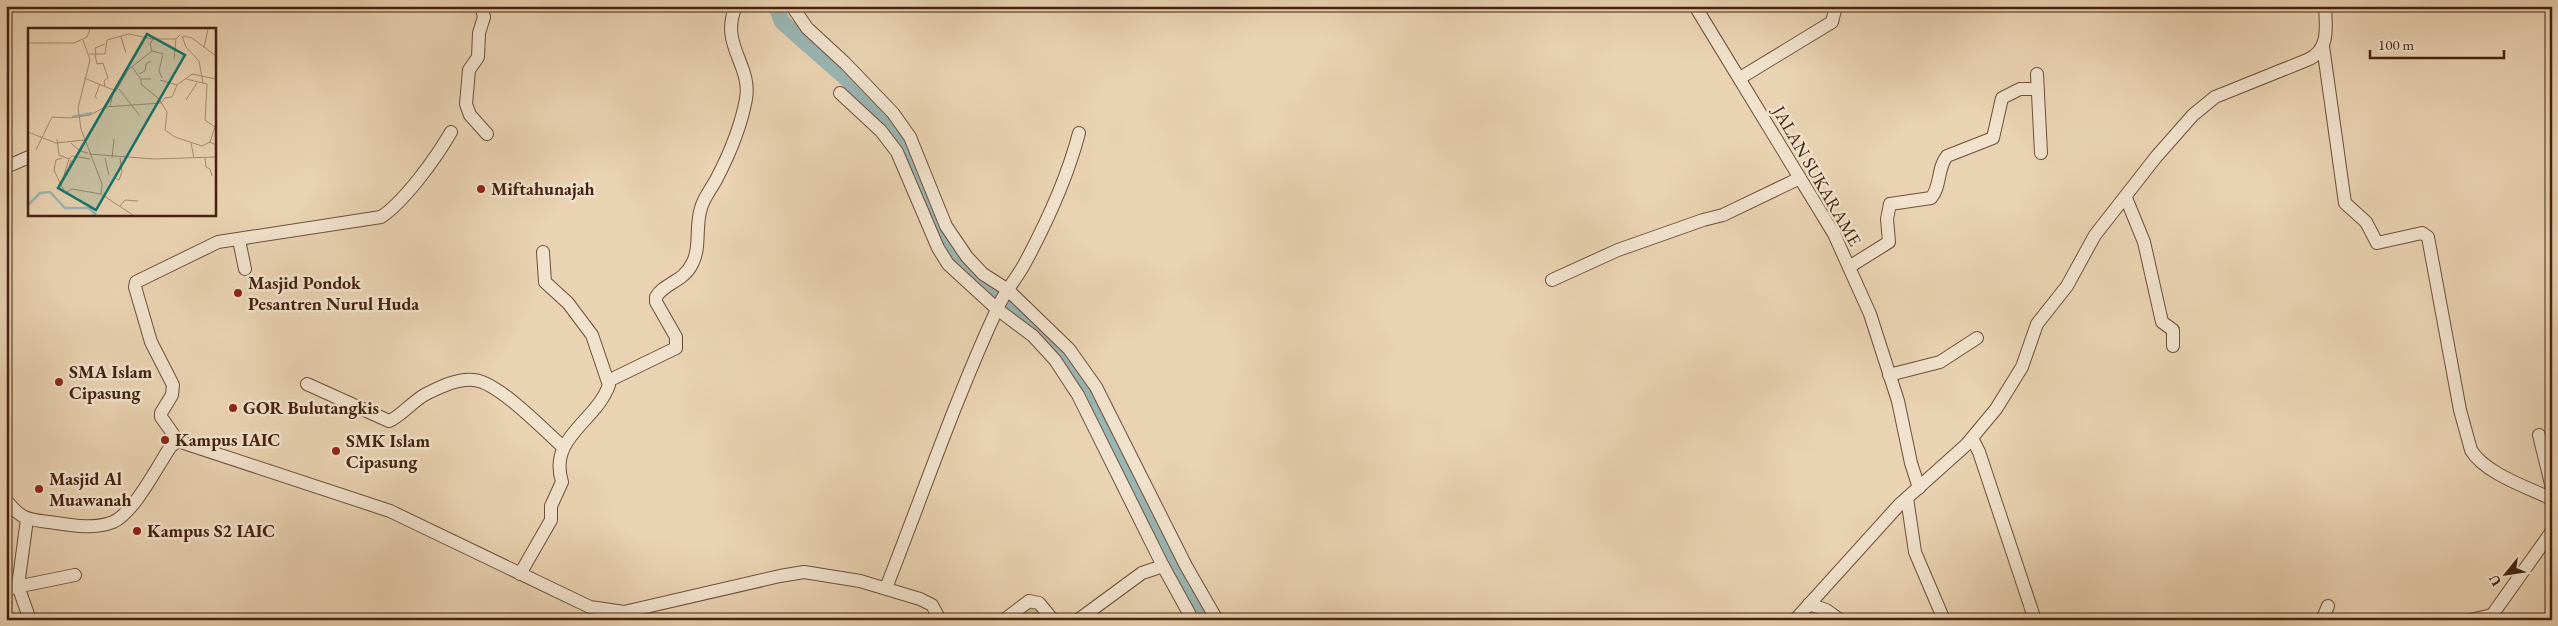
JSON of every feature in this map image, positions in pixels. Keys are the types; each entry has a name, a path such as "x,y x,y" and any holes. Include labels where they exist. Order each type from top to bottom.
{"street":[{"path":"481,6 484,17 479,33 478,57 469,70 466,104 470,114 487,134"},
{"path":"608,381 676,348 676,338 656,302 656,297 685,276 693,263 697,222 702,206 717,178 740,123 747,96 743,69 730,35 732,16 736,6"},
{"path":"792,6 807,28 846,63 893,113 910,137 946,226 958,245 1055,360 1078,395 1190,614"},
{"name":"JALAN SUKARAME","path":"1696,6 1834,234 1870,314 1889,375 1919,488"},
{"path":"1740,78 1832,22 1836,6"},
{"path":"2325,6 2326,32 2323,46 2345,203 2366,222 2377,244 2422,233 2428,237 2460,410 2471,450 2474,455 2493,470 2552,499"},
{"path":"1795,620 1907,498 1972,438 1996,409 2015,380 2037,324 2067,286 2095,235 2126,198 2156,157 2201,107 2214,97 2312,58 2323,46"},
{"path":"2037,74 2040,152"},
{"path":"1849,267 1889,242 1887,219 1890,204 1931,198 1935,192 1943,162 1947,156 1993,138 2002,98 2020,89 2037,89"},
{"path":"840,93 881,131 897,152 938,248 948,264 1002,299 1069,349 1096,387 1184,567 1217,620"},
{"path":"451,132 396,207 381,216 211,244 136,282 135,288 152,342 173,385 174,390 161,413 161,417 174,443 390,511 543,586 590,606 624,612 804,572 841,576 886,588 932,605 940,620"},
{"path":"886,588 954,410 1002,299 1024,264 1055,200 1072,158 1079,134"},
{"path":"6,167 28,157"},
{"path":"1552,280 1618,250 1703,220 1723,215 1800,178"},
{"path":"2126,198 2144,242 2162,322 2174,330 2173,346"},
{"path":"239,240 245,269"},
{"path":"525,577 551,520 551,506 562,482 559,473 563,447 604,395 608,381 592,335 568,303 545,282 543,252"},
{"path":"1889,375 1940,362 1977,338"},
{"path":"307,384 390,421 416,399 437,389 458,381 482,382 505,395 563,447"},
{"path":"2539,435 2552,488"},
{"path":"1972,438 1979,452 2035,620"},
{"path":"6,500 16,514 27,519 90,527 116,521 128,511 174,443"},
{"path":"1907,498 1915,552 1944,620"},
{"path":"27,519 12,588 30,620"},
{"path":"2470,620 2492,617 2552,531"},
{"path":"1078,620 1142,573 1167,572 1184,567"},
{"path":"12,588 75,575"},
{"path":"1004,620 1029,601 1039,603 1053,620"},
{"path":"1809,604 1826,610 1840,620"},
{"path":"2322,620 2328,606"}],"shaded area":[{"path":"1035,601 1052,620 1014,620"}],"waterway":[{"path":"776,6 782,22 848,80 895,129 906,145 942,240 952,257 1061,350 1204,620"}],"place":[{"name":"Miftahunajah","path":"481,189"},
{"name":"Masjid Pondok Pesantren Nurul Huda","path":"238,293"},
{"name":"SMA Islam Cipasung","path":"59,382"},
{"name":"GOR Bulutangkis","path":"233,408"},
{"name":"Kampus IAIC","path":"165,440"},
{"name":"SMK Islam Cipasung","path":"336,451"},
{"name":"Masjid Al Muawanah","path":"39,489"},
{"name":"Kampus S2 IAIC","path":"137,531"}]}
